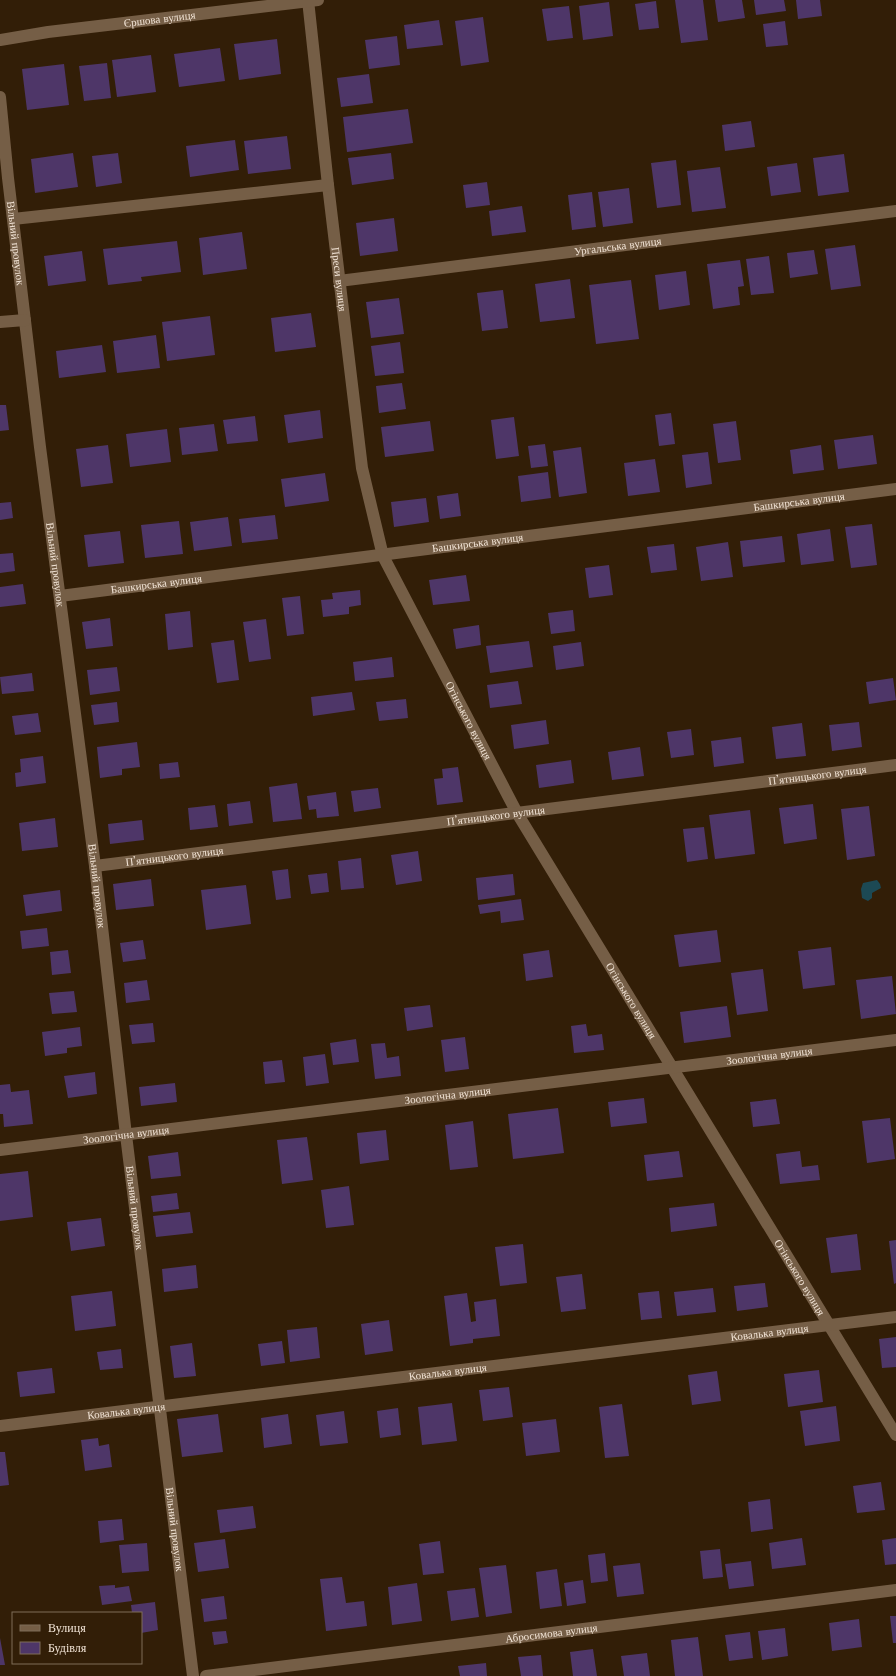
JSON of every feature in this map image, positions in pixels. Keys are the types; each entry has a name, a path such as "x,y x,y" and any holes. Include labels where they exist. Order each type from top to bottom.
{"street":[{"name":"Єршова вулиця","path":"0,40 48,32 312,0"},
{"name":"Преси вулиця","path":"312,0 328,185 362,468 383,556"},
{"name":"Вільний провулок","path":"0,96 4,179 13,219 95,866 126,1135 193,1676"},
{"path":"13,219 328,185"},
{"name":"Ургальська вулиця","path":"339,280 896,211"},
{"path":"0,322 25,320"},
{"name":"Башкирська вулиця","path":"60,596 383,556 896,489"},
{"name":"Огінського вулиця","path":"383,556 517,813 896,1435"},
{"name":"П’ятницького вулиця","path":"95,866 896,766"},
{"name":"Зоологічна вулиця","path":"0,1150 896,1040"},
{"name":"Ковалька вулиця","path":"0,1426 896,1317"},
{"name":"Абросимова вулиця","path":"206,1676 896,1590"}],"water":[{"path":"877,880 881,888 872,893 872,898 868,901 862,898 861,889 863,883"}],"building":[{"path":"675,0 703,0 708,40 681,43"},
{"path":"715,0 742,0 745,18 718,22"},
{"path":"754,0 784,0 786,11 756,15"},
{"path":"796,0 820,0 822,16 798,19"},
{"path":"656,1 659,28 639,30 635,4"},
{"path":"609,2 613,36 583,40 579,6"},
{"path":"569,6 573,38 547,41 542,9"},
{"path":"483,17 489,62 461,66 455,21"},
{"path":"439,20 443,45 407,49 404,25"},
{"path":"785,21 788,45 766,47 763,24"},
{"path":"397,36 400,65 369,69 365,40"},
{"path":"277,39 281,74 239,80 234,44"},
{"path":"220,48 225,81 179,87 174,54"},
{"path":"151,55 156,92 117,97 112,60"},
{"path":"107,63 111,98 84,101 79,66"},
{"path":"64,64 69,105 27,110 22,69"},
{"path":"369,74 373,103 341,107 337,78"},
{"path":"408,109 413,143 347,152 343,117"},
{"path":"751,121 755,147 725,151 722,125"},
{"path":"287,136 291,169 248,174 244,141"},
{"path":"235,140 239,170 190,177 186,146"},
{"path":"73,153 78,187 35,193 31,159"},
{"path":"118,153 122,183 96,187 92,156"},
{"path":"391,153 394,179 352,185 348,158"},
{"path":"844,154 849,192 818,196 813,158"},
{"path":"676,160 681,205 657,208 651,163"},
{"path":"797,163 801,192 771,196 767,167"},
{"path":"720,167 726,208 692,212 687,171"},
{"path":"487,182 490,205 466,208 463,185"},
{"path":"629,188 633,223 603,227 598,192"},
{"path":"592,192 596,227 572,230 568,195"},
{"path":"522,206 526,232 492,236 489,211"},
{"path":"394,218 398,251 360,256 356,223"},
{"path":"242,232 247,269 203,275 199,238"},
{"path":"177,241 181,272 141,277 142,281 108,285 103,249"},
{"path":"855,245 861,286 831,290 825,249"},
{"path":"814,250 818,274 790,278 787,253"},
{"path":"82,251 86,281 48,286 44,256"},
{"path":"769,256 774,293 751,295 746,259"},
{"path":"740,260 744,286 738,287 740,305 713,309 707,264"},
{"path":"686,271 690,305 659,310 655,275"},
{"path":"570,279 575,318 540,322 535,284"},
{"path":"631,280 639,339 596,344 589,285"},
{"path":"503,290 508,328 482,331 477,293"},
{"path":"399,298 404,334 371,338 366,302"},
{"path":"311,313 316,347 275,352 271,318"},
{"path":"210,316 215,355 167,361 162,322"},
{"path":"156,335 160,368 117,373 113,341"},
{"path":"400,342 404,373 375,376 371,346"},
{"path":"102,345 106,372 59,378 56,351"},
{"path":"402,383 406,409 379,413 376,386"},
{"path":"0,405 6,405 9,430 0,431"},
{"path":"320,410 323,438 288,443 284,415"},
{"path":"671,413 675,444 659,446 655,415"},
{"path":"255,416 258,441 227,444 223,420"},
{"path":"514,417 519,456 496,459 491,420"},
{"path":"430,421 434,451 385,457 381,427"},
{"path":"736,421 741,460 718,463 713,424"},
{"path":"214,424 218,451 182,455 179,428"},
{"path":"167,429 171,462 130,467 126,434"},
{"path":"873,435 877,464 838,469 834,440"},
{"path":"545,444 548,466 531,468 528,446"},
{"path":"108,445 113,483 81,487 76,449"},
{"path":"821,445 824,470 793,474 790,450"},
{"path":"581,447 587,493 559,497 553,451"},
{"path":"708,452 712,484 686,488 682,455"},
{"path":"655,459 660,492 628,496 624,463"},
{"path":"548,472 551,498 521,502 518,476"},
{"path":"325,473 329,501 285,507 281,479"},
{"path":"458,493 461,516 440,519 437,496"},
{"path":"426,498 429,522 394,527 391,502"},
{"path":"11,502 13,518 0,520 0,503"},
{"path":"275,515 278,539 242,543 239,519"},
{"path":"228,517 232,546 194,551 190,522"},
{"path":"179,521 183,554 145,558 141,525"},
{"path":"872,524 877,565 851,568 845,527"},
{"path":"830,529 834,561 801,565 797,534"},
{"path":"120,531 124,563 88,567 84,535"},
{"path":"782,536 785,562 743,567 740,541"},
{"path":"728,542 733,577 701,581 696,547"},
{"path":"674,544 677,570 651,573 647,547"},
{"path":"13,553 15,571 0,573 0,554"},
{"path":"609,565 613,595 589,598 585,568"},
{"path":"466,575 470,601 433,605 429,580"},
{"path":"23,584 26,604 0,607 0,587"},
{"path":"360,590 361,605 349,607 349,614 323,617 321,600 333,599 332,593"},
{"path":"300,596 304,634 287,636 282,598"},
{"path":"573,610 575,631 551,634 548,613"},
{"path":"190,611 193,647 168,650 165,614"},
{"path":"110,618 113,646 86,649 82,622"},
{"path":"266,619 271,659 249,662 243,622"},
{"path":"479,625 481,645 456,649 453,629"},
{"path":"234,640 239,680 217,683 211,643"},
{"path":"529,641 533,667 490,673 486,646"},
{"path":"581,642 584,666 556,670 553,646"},
{"path":"392,657 394,677 355,681 353,662"},
{"path":"117,667 120,691 90,695 87,670"},
{"path":"32,673 34,691 2,694 0,677"},
{"path":"893,678 896,700 869,704 866,682"},
{"path":"518,681 522,704 490,708 487,685"},
{"path":"352,692 355,710 313,716 311,697"},
{"path":"406,699 408,718 379,721 376,702"},
{"path":"117,702 119,722 94,725 91,705"},
{"path":"38,713 41,732 15,735 12,716"},
{"path":"546,720 549,744 514,749 511,725"},
{"path":"859,722 862,747 832,751 829,725"},
{"path":"802,723 806,756 776,759 772,727"},
{"path":"691,729 694,755 671,758 667,732"},
{"path":"741,737 744,763 714,767 711,741"},
{"path":"137,742 140,767 122,769 122,775 100,778 97,747"},
{"path":"640,747 644,776 612,780 608,752"},
{"path":"43,756 46,783 16,787 15,773 21,772 20,759"},
{"path":"571,760 574,783 539,788 536,765"},
{"path":"178,762 180,777 160,779 159,764"},
{"path":"458,767 463,802 437,805 434,779 443,778 442,769"},
{"path":"297,783 302,819 273,822 269,787"},
{"path":"378,788 381,808 354,812 351,791"},
{"path":"336,792 339,816 317,818 316,809 309,810 307,796"},
{"path":"250,801 253,823 229,826 227,804"},
{"path":"813,804 817,839 784,844 779,808"},
{"path":"215,805 218,827 190,830 188,808"},
{"path":"869,806 875,856 847,860 841,809"},
{"path":"750,810 755,854 715,859 709,815"},
{"path":"55,818 58,847 22,851 19,823"},
{"path":"142,820 144,840 110,844 108,824"},
{"path":"704,827 708,859 687,862 683,829"},
{"path":"418,851 422,881 396,885 391,855"},
{"path":"361,858 364,888 341,890 338,861"},
{"path":"288,869 291,898 276,900 272,871"},
{"path":"327,873 329,892 311,894 308,875"},
{"path":"513,874 515,895 478,900 476,878"},
{"path":"151,879 154,906 116,910 113,884"},
{"path":"246,885 251,924 206,930 201,890"},
{"path":"60,890 62,911 26,916 23,895"},
{"path":"521,899 524,920 501,923 500,911 480,914 478,905"},
{"path":"47,928 49,946 22,949 20,931"},
{"path":"717,930 721,962 679,967 674,935"},
{"path":"143,940 146,959 123,962 120,943"},
{"path":"831,947 835,985 803,989 798,951"},
{"path":"68,950 71,973 52,975 50,952"},
{"path":"549,950 553,977 526,981 523,954"},
{"path":"763,969 768,1011 737,1015 731,973"},
{"path":"892,976 896,1014 861,1019 856,980"},
{"path":"147,980 150,1000 126,1003 124,983"},
{"path":"74,991 77,1012 52,1014 49,993"},
{"path":"430,1005 433,1027 407,1031 404,1008"},
{"path":"727,1006 731,1037 684,1043 680,1012"},
{"path":"153,1023 155,1042 132,1044 129,1025"},
{"path":"586,1024 588,1036 602,1034 604,1050 574,1053 571,1026"},
{"path":"80,1027 82,1046 67,1048 67,1053 45,1056 42,1032"},
{"path":"465,1037 469,1069 445,1072 441,1040"},
{"path":"356,1039 359,1062 333,1065 330,1043"},
{"path":"385,1043 387,1058 399,1056 401,1076 375,1079 371,1044"},
{"path":"325,1054 329,1083 306,1086 303,1057"},
{"path":"282,1060 285,1082 265,1084 263,1062"},
{"path":"95,1072 97,1094 68,1098 64,1076"},
{"path":"175,1083 177,1102 141,1106 139,1087"},
{"path":"10,1084 11,1092 29,1090 33,1124 4,1127 3,1114 0,1114 0,1085"},
{"path":"644,1098 647,1123 611,1127 608,1102"},
{"path":"776,1099 780,1124 753,1127 750,1102"},
{"path":"558,1108 564,1153 513,1159 508,1114"},
{"path":"890,1118 895,1159 867,1163 862,1121"},
{"path":"473,1121 478,1167 450,1170 445,1125"},
{"path":"386,1130 389,1160 360,1164 357,1133"},
{"path":"307,1137 313,1180 282,1184 277,1140"},
{"path":"679,1151 683,1177 647,1181 644,1155"},
{"path":"800,1151 802,1167 818,1165 820,1180 780,1184 776,1154"},
{"path":"178,1152 181,1176 151,1179 148,1156"},
{"path":"28,1171 33,1217 0,1221 0,1174"},
{"path":"349,1186 354,1225 326,1228 321,1190"},
{"path":"177,1193 179,1209 153,1212 151,1196"},
{"path":"714,1203 717,1226 671,1232 669,1208"},
{"path":"190,1212 193,1233 156,1237 153,1216"},
{"path":"101,1218 105,1246 71,1251 67,1222"},
{"path":"857,1234 861,1270 831,1273 826,1238"},
{"path":"896,1240 896,1283 894,1284 889,1241"},
{"path":"523,1244 527,1283 500,1286 495,1247"},
{"path":"196,1265 198,1288 164,1292 162,1269"},
{"path":"582,1274 586,1309 561,1312 556,1277"},
{"path":"765,1283 768,1307 737,1311 734,1286"},
{"path":"713,1288 716,1312 677,1316 674,1292"},
{"path":"112,1291 116,1326 75,1331 71,1296"},
{"path":"659,1291 662,1318 641,1320 638,1293"},
{"path":"467,1293 471,1322 476,1321 474,1302 496,1299 500,1336 473,1339 473,1343 450,1346 444,1296"},
{"path":"389,1320 393,1351 365,1355 361,1324"},
{"path":"317,1327 320,1358 290,1362 287,1330"},
{"path":"896,1337 896,1367 882,1368 879,1339"},
{"path":"282,1341 285,1363 261,1366 258,1344"},
{"path":"192,1343 196,1376 174,1378 170,1346"},
{"path":"121,1349 123,1368 100,1370 97,1352"},
{"path":"52,1368 55,1393 20,1397 17,1372"},
{"path":"819,1370 823,1402 788,1407 784,1374"},
{"path":"717,1371 721,1401 692,1405 688,1375"},
{"path":"509,1387 513,1417 483,1421 479,1390"},
{"path":"452,1403 457,1441 422,1445 418,1407"},
{"path":"622,1404 629,1456 605,1458 599,1407"},
{"path":"836,1406 840,1441 805,1446 800,1411"},
{"path":"398,1408 401,1435 380,1438 377,1411"},
{"path":"344,1411 348,1443 320,1446 316,1415"},
{"path":"218,1414 223,1452 182,1457 177,1419"},
{"path":"288,1414 292,1444 264,1448 261,1418"},
{"path":"556,1419 560,1452 526,1456 522,1423"},
{"path":"98,1438 99,1446 109,1444 112,1467 85,1471 81,1440"},
{"path":"0,1452 5,1452 9,1485 0,1486"},
{"path":"881,1482 885,1510 857,1513 853,1486"},
{"path":"770,1499 773,1529 751,1532 748,1502"},
{"path":"253,1506 256,1528 220,1533 217,1510"},
{"path":"122,1519 124,1540 100,1543 98,1521"},
{"path":"802,1538 806,1565 772,1569 769,1543"},
{"path":"896,1538 896,1564 885,1565 882,1540"},
{"path":"225,1539 229,1568 198,1572 194,1543"},
{"path":"440,1541 444,1573 423,1575 419,1544"},
{"path":"147,1543 149,1571 122,1573 119,1545"},
{"path":"720,1549 723,1577 703,1579 700,1551"},
{"path":"605,1553 608,1581 591,1583 588,1555"},
{"path":"751,1561 754,1586 729,1589 725,1564"},
{"path":"640,1563 644,1594 617,1597 613,1566"},
{"path":"506,1565 512,1613 486,1617 479,1568"},
{"path":"557,1569 562,1606 540,1609 536,1572"},
{"path":"342,1577 346,1603 364,1601 367,1626 326,1631 320,1579"},
{"path":"583,1580 586,1603 567,1606 564,1583"},
{"path":"417,1583 422,1621 392,1625 388,1587"},
{"path":"115,1585 115,1588 129,1586 132,1601 102,1605 99,1586"},
{"path":"475,1588 479,1617 451,1621 447,1591"},
{"path":"224,1596 227,1619 204,1622 201,1599"},
{"path":"155,1602 158,1630 142,1633 142,1612 132,1612 131,1605"},
{"path":"890,1616 896,1616 896,1643 893,1643"},
{"path":"859,1619 862,1647 832,1651 829,1623"},
{"path":"785,1628 788,1656 762,1660 758,1631"},
{"path":"226,1631 228,1643 214,1645 212,1632"},
{"path":"750,1632 753,1658 729,1661 725,1635"},
{"path":"698,1637 703,1676 675,1676 671,1640"},
{"path":"0,1638 5,1665 0,1665"},
{"path":"593,1649 597,1676 573,1676 570,1652"},
{"path":"647,1653 650,1676 624,1676 621,1656"},
{"path":"541,1655 543,1676 521,1676 518,1657"},
{"path":"486,1663 487,1676 460,1676 458,1666"}]}
